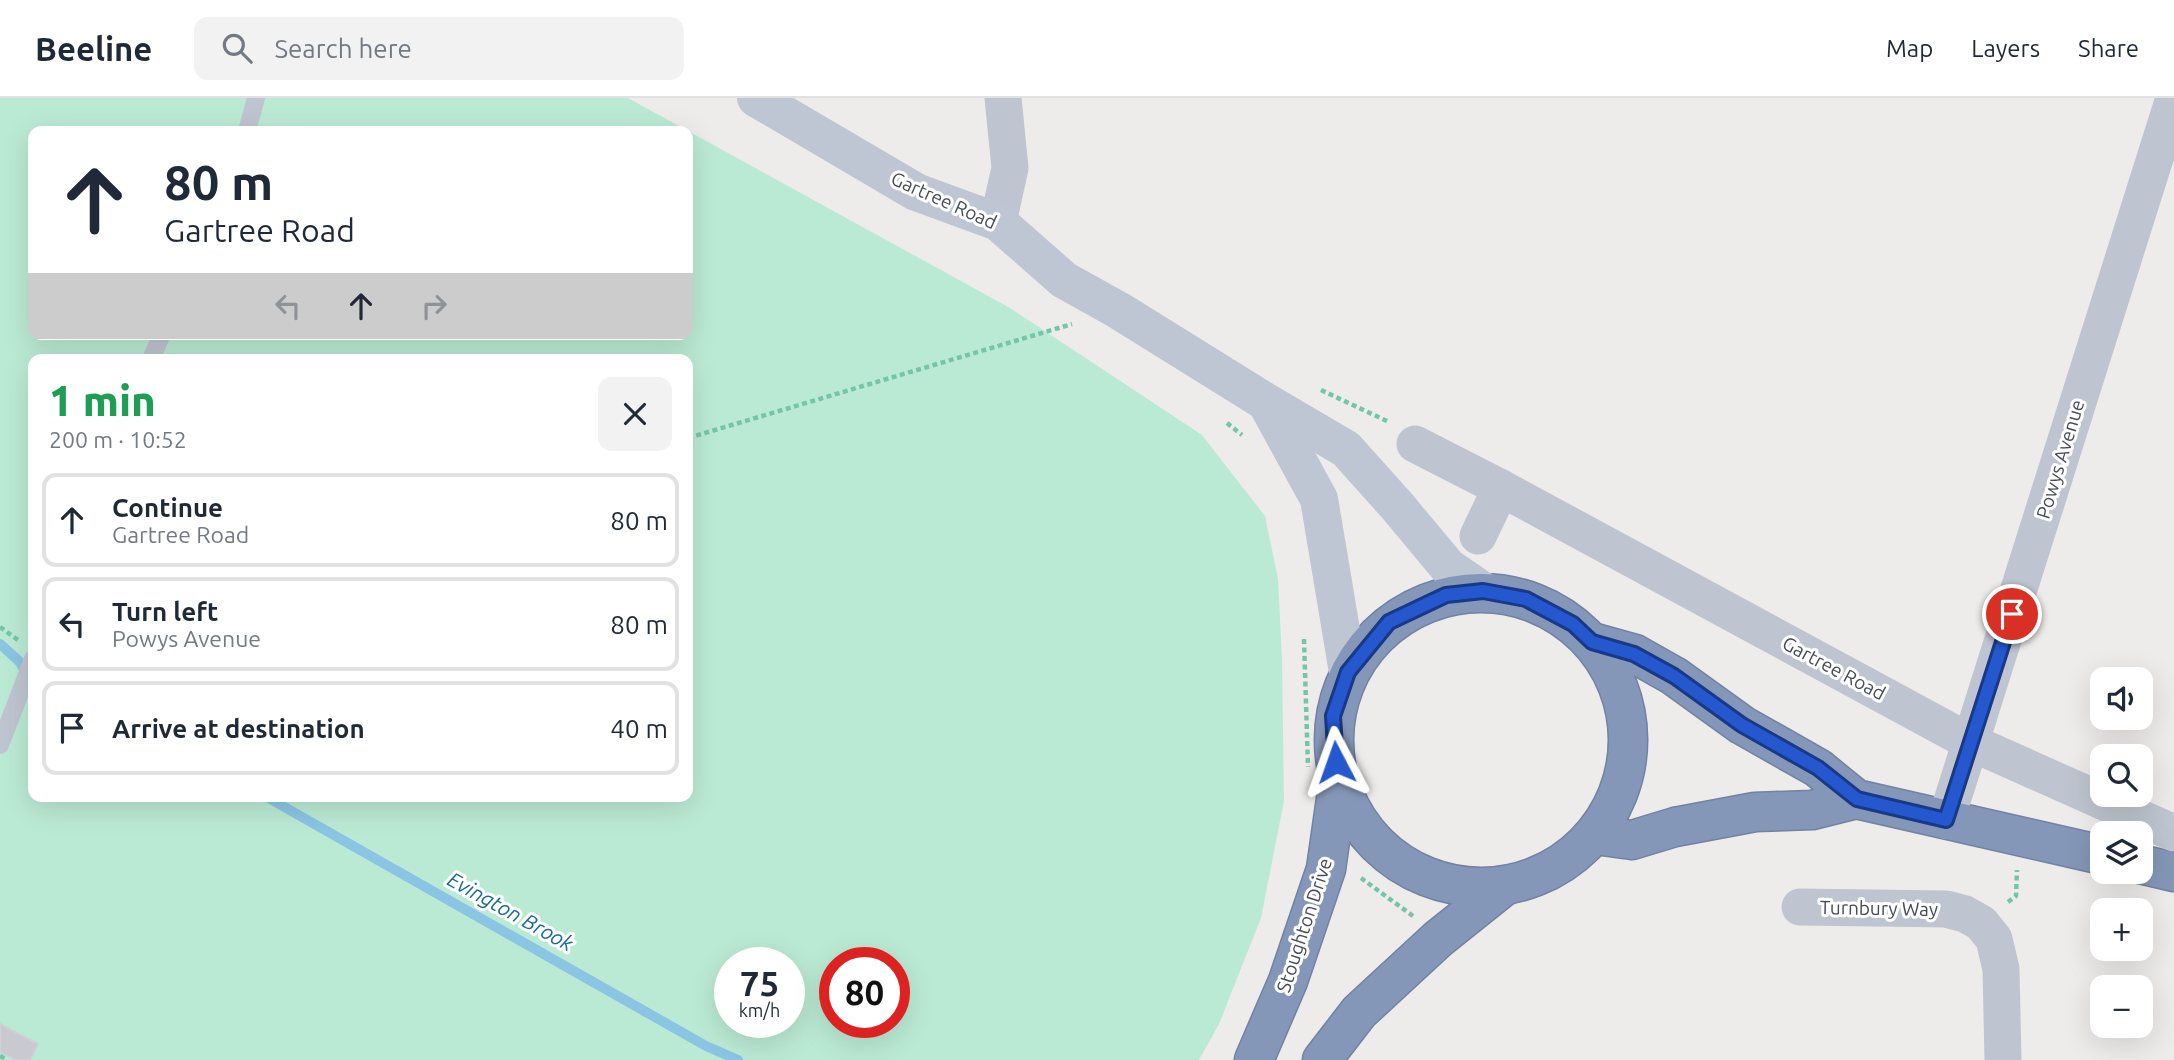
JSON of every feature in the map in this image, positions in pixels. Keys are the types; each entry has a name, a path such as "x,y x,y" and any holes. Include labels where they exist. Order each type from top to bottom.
{"highway":[{"path":"1483,591 1526,599 1573,624 1592,642 1624,700 1629,754 1615,803 1595,835 1577,853 1546,874 1503,887 1435,882 1386,856 1353,818 1323,777 1333,716 1348,672 1389,622 1446,595 1483,591"},
{"path":"1592,642 1634,654 1674,676 1742,725 1818,768 1857,799 2090,852"},
{"name":"Stoughton Drive","path":"1254,1060 1288,981 1326,869 1323,777"},
{"path":"1595,835 1632,840 1675,827 1755,811 1812,810 1857,799"},
{"path":"2153,867 2174,872"},
{"path":"1322,1060 1359,1012 1438,939 1503,887"}],"main road":[{"name":"Gartree Road","path":"756,98 916,192 998,222 1064,280 1346,449 1448,567 1483,591"},
{"name":"Gartree Road","path":"1265,402 1319,499 1348,672"}],"street":[{"path":"998,222 1010,168 1003,98"},
{"name":"Powys Avenue","path":"1946,820 2174,98"},
{"name":"Gartree Road","path":"1415,444 1972,743 2174,833"},
{"path":"1478,536 1501,488"},
{"name":"Turnbury Way","path":"1800,907 1946,909 1965,914 1981,923"},
{"path":"1981,923 1994,939 2001,969 2003,1060"}],"lane":[{"path":"248,126 256,98"},
{"path":"0,745 28,671"}],"path":[{"path":"693,437 1078,322 1067,315"},
{"path":"1227,422 1247,439"},
{"path":"1304,638 1323,777"},
{"path":"1981,923 2016,896 2016,872 2024,838"},
{"path":"1326,869 1356,875 1412,914 1438,939"},
{"path":"0,1056 7,1060"}],"green space":[{"path":"0,98 628,98 679,126 28,126 28,340 693,340 693,134 1010,308 1202,435 1265,516 1278,579 1282,659 1284,801 1261,918 1219,1024 1199,1060 0,1060"}],"building":[{"path":"0,1024 38,1044 30,1060 16,1060 0,1052"}],"waterway":[{"name":"Evington Brook","path":"0,644 20,662 28,677"},
{"name":"Evington Brook","path":"276,802 706,1046 738,1060"}],"route":[{"path":"1336,762 1333,716 1348,672 1389,622 1446,595 1483,591 1526,599 1573,624 1592,642 1634,654 1674,676 1742,725 1818,768 1857,799 1946,820 2012,614"}]}
